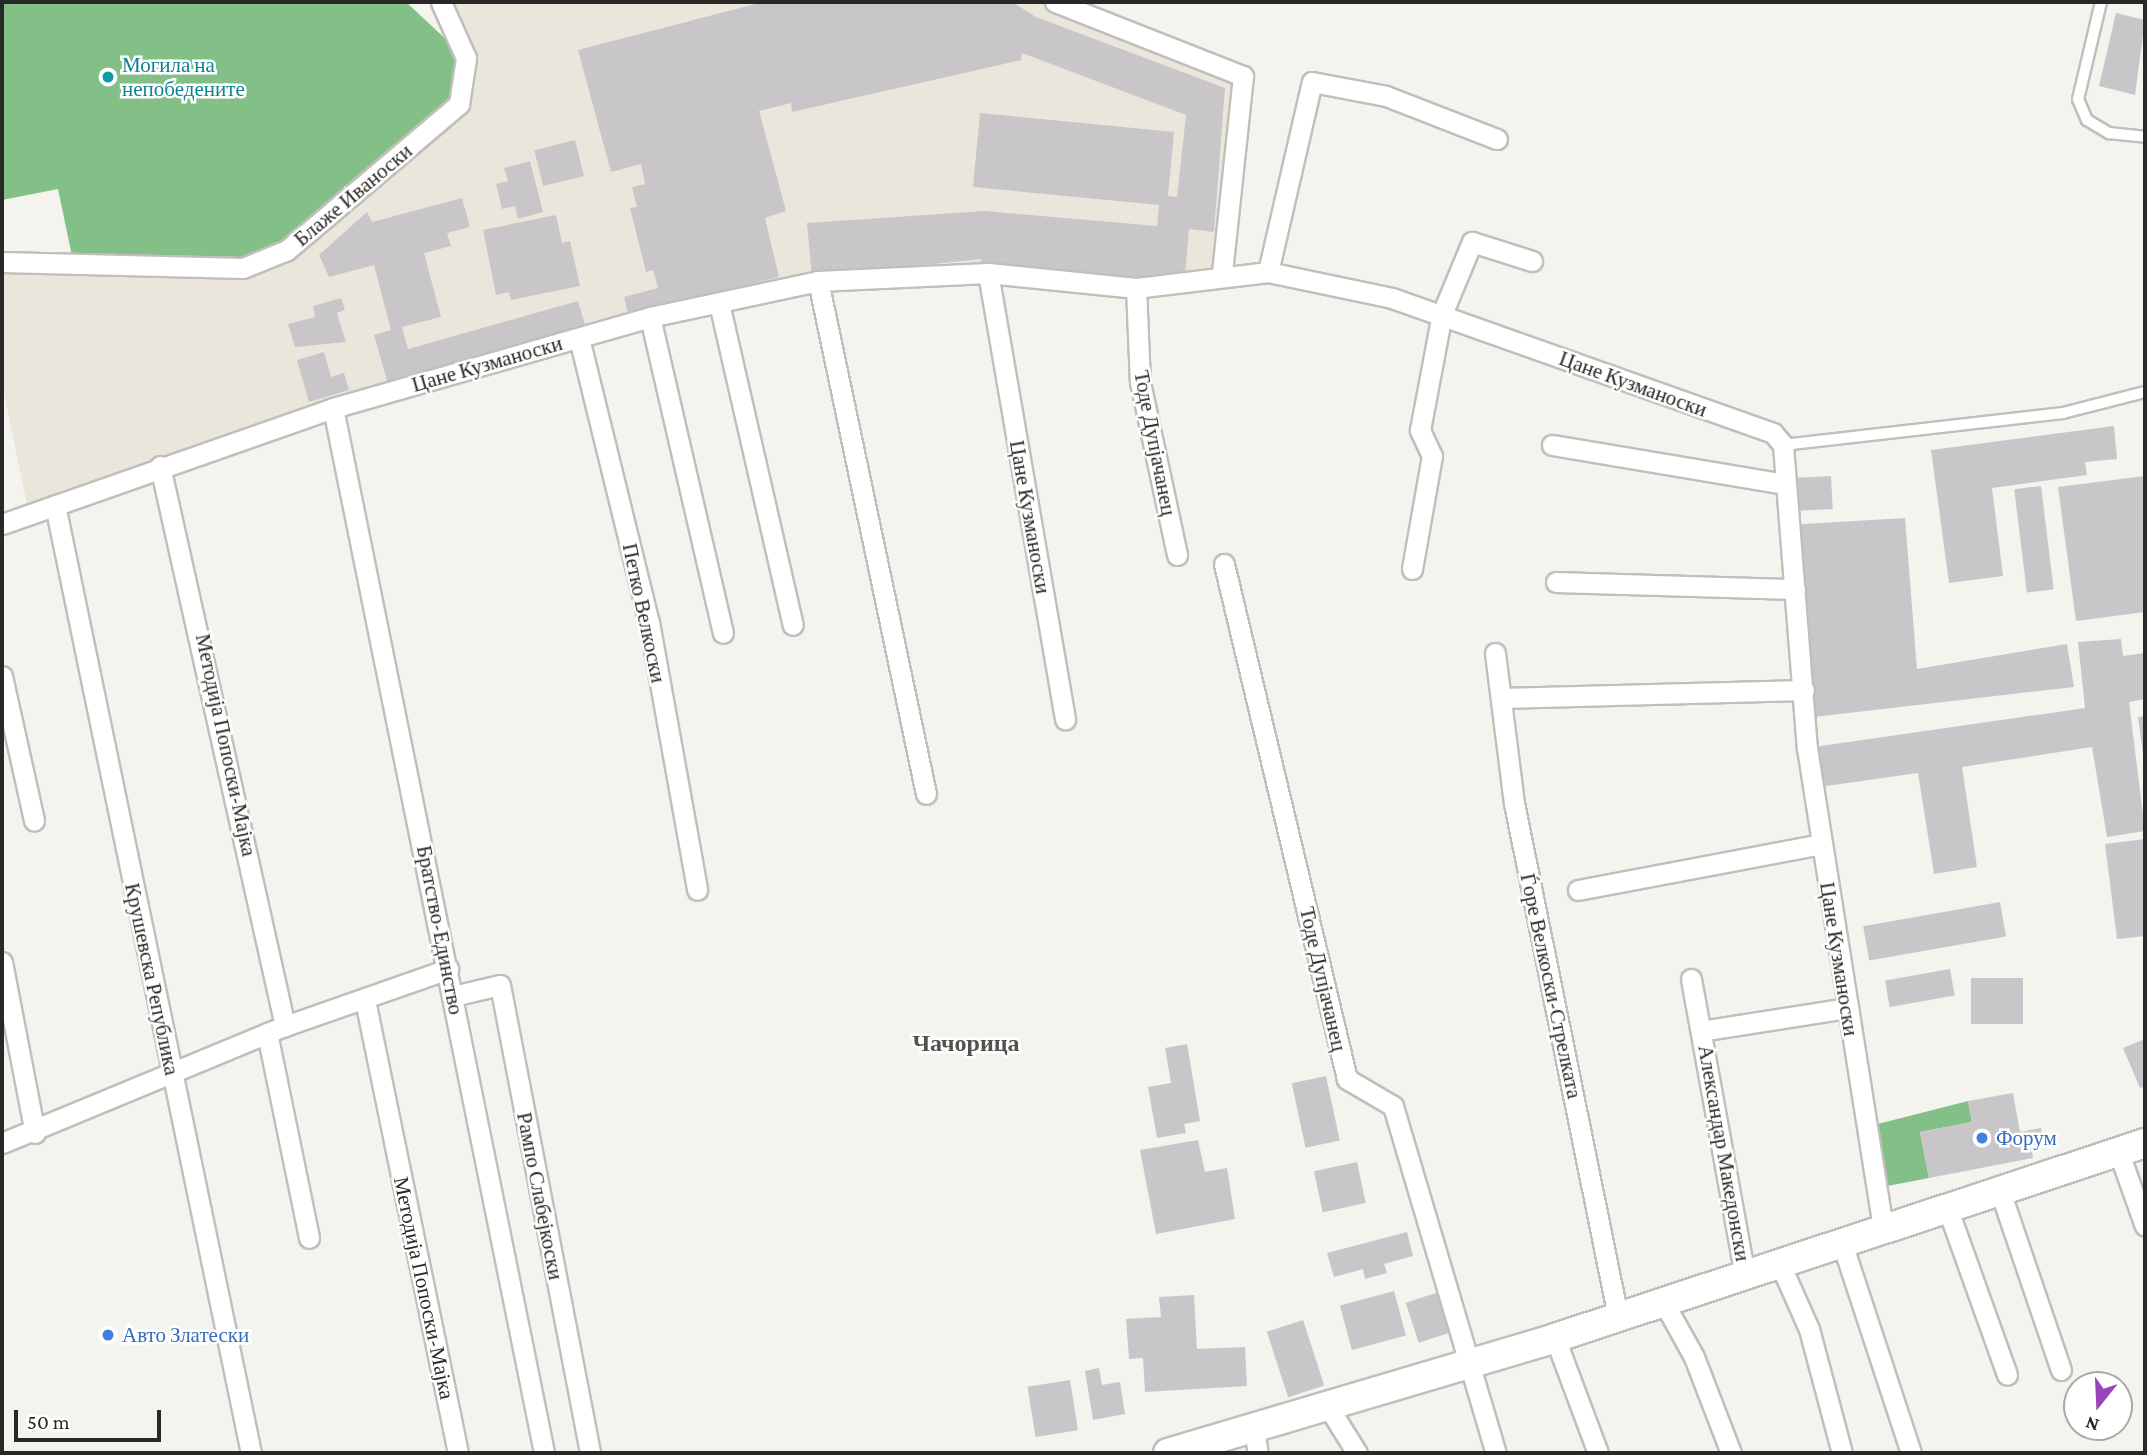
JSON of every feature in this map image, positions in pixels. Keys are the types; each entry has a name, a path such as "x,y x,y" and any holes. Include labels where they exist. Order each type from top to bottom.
{"street":[{"name":"Блаже Иваноски","path":"2,262 243,268 287,250 459,104 466,58 441,2"},
{"path":"1055,2 1243,76 1222,274"},
{"path":"1268,272 1312,82 1386,96 1497,139"},
{"path":"1412,569 1432,456 1420,430 1442,314 1472,242 1532,261"},
{"name":"Цане Кузманоски","path":"2,524 160,466 333,408 650,317 818,281 988,274 1136,288 1183,287 1222,274 1268,272 1442,314 1773,433 1783,445 1784,484 1821,844 1884,1227"},
{"name":"Цане Кузманоски","path":"988,274 1065,719"},
{"path":"818,281 926,794"},
{"name":"Тоде Дупјачанец","path":"1136,288 1140,382 1177,555"},
{"path":"719,303 793,625"},
{"path":"650,317 723,633"},
{"name":"Петко Велкоски","path":"579,338 649,622 698,890"},
{"name":"Братство-Единство","path":"333,408 544,1453"},
{"path":"1552,445 1784,484"},
{"name":"Методија Попоски-Мајка","path":"160,466 276,1030 309,1238"},
{"name":"Крушевска Република","path":"55,505 251,1453"},
{"name":"Тоде Дупјачанец","path":"1224,564 1347,1079 1393,1105 1467,1365"},
{"path":"1556,582 1795,589"},
{"name":"Ѓоре Велкоски-Стрелката","path":"1495,653 1514,803 1618,1317"},
{"path":"2,676 34,820"},
{"path":"1501,698 1804,690"},
{"path":"1578,890 1821,844"},
{"path":"2,961 35,1133"},
{"path":"2,1143 35,1133 276,1030 448,970"},
{"name":"Александар Македонски","path":"1691,979 1745,1275"},
{"name":"Рампо Слабејкоски","path":"453,996 500,985 590,1453"},
{"name":"Методија Попоски-Мајка","path":"365,1000 458,1453"},
{"name":"Александар Македонски","path":"1702,1031 1848,1008"},
{"name":"Александар Македонски","path":"1168,1453 1256,1441 1329,1408 1664,1303 1884,1227 2145,1143"},
{"path":"2119,1153 2145,1226"},
{"path":"2000,1191 2061,1370"},
{"path":"1947,1207 2007,1375"},
{"path":"1842,1243 1911,1453"},
{"name":"Александар Македонски","path":"1780,1264 1809,1329 1842,1453"},
{"path":"1664,1303 1694,1357 1731,1453"},
{"path":"1555,1338 1598,1453"},
{"path":"1467,1365 1496,1453"},
{"path":"1329,1408 1357,1453"}],"lane":[{"path":"2101,2 2078,99 2087,120 2109,133 2145,137"},
{"path":"1783,445 2063,413 2145,392"}],"shaded area":[{"path":"441,2 1049,2 1243,76 1222,274 906,276 650,317 29,514 2,383 2,262 73,261 465,83"}],"green space":[{"path":"2,2 406,2 466,58 459,104 335,208 243,268 73,261 58,189 2,200"},
{"path":"1968,1101 1972,1122 1920,1132 1929,1178 1877,1188 1866,1127"}],"building":[{"path":"763,2 1012,2 1036,17 1225,88 1214,232 1189,229 1184,285 980,267 981,259 812,277 807,223 985,211 1157,226 1159,205 973,187 980,113 1174,132 1168,196 1177,197 1186,115 1022,53 1021,60 792,112 791,103 759,111 786,211 765,218 779,277 628,314 624,297 658,288 653,270 646,272 630,208 637,207 632,187 645,184 641,164 611,172 578,50"},
{"path":"2116,13 2145,20 2135,95 2099,86"},
{"path":"575,140 584,176 543,186 534,150"},
{"path":"530,161 543,212 518,219 515,206 502,209 496,184 508,181 504,168"},
{"path":"462,198 470,227 447,233 451,246 424,253 441,317 402,327 408,349 578,301 586,328 388,384 374,335 391,330 374,265 329,277 319,255 367,212 372,222"},
{"path":"556,215 562,243 570,241 580,286 511,300 509,292 496,295 483,230"},
{"path":"341,298 345,310 337,313 346,342 295,347 288,324 315,317 313,306"},
{"path":"324,352 331,377 344,373 349,390 309,402 297,360"},
{"path":"2114,426 2117,459 2085,462 2087,475 1992,488 2003,576 1949,583 1931,450"},
{"path":"1831,476 1833,509 1785,511 1783,479"},
{"path":"2145,476 2145,612 2076,621 2058,487"},
{"path":"2041,486 2054,589 2027,593 2014,489"},
{"path":"1905,518 1917,669 2067,644 2074,687 1805,718 1788,525"},
{"path":"2121,639 2123,656 2145,653 2145,699 2129,702 2145,831 2107,837 2092,747 1962,767 1977,867 1934,874 1918,773 1812,788 1807,748 2085,708 2078,642"},
{"path":"2145,716 2145,762 2144,762 2138,717"},
{"path":"2145,839 2145,936 2117,939 2105,844"},
{"path":"2000,902 2006,936 1869,961 1863,926"},
{"path":"1950,969 1955,996 1890,1007 1885,980"},
{"path":"1971,978 2023,978 2023,1024 1971,1024"},
{"path":"2145,1039 2145,1086 2140,1088 2123,1048"},
{"path":"1187,1044 1200,1121 1184,1124 1186,1133 1157,1138 1148,1087 1171,1083 1165,1048"},
{"path":"1326,1076 1340,1141 1305,1148 1292,1083"},
{"name":"Форум","path":"2013,1093 2020,1132 2041,1128 2044,1143 2031,1146 2033,1158 1929,1178 1920,1132 1972,1122 1968,1101"},
{"path":"1198,1140 1205,1172 1227,1168 1235,1219 1156,1234 1140,1150"},
{"path":"1357,1162 1366,1203 1323,1212 1314,1171"},
{"path":"1407,1232 1413,1256 1384,1264 1387,1273 1365,1279 1363,1269 1334,1277 1327,1253"},
{"path":"1394,1291 1406,1335 1352,1350 1340,1305"},
{"path":"1439,1292 1452,1332 1419,1343 1406,1303"},
{"path":"1194,1295 1197,1349 1245,1347 1247,1386 1145,1392 1143,1358 1129,1359 1126,1319 1161,1317 1159,1297"},
{"path":"1303,1320 1324,1386 1288,1397 1267,1332"},
{"path":"1099,1368 1102,1385 1120,1382 1125,1414 1093,1420 1085,1371"},
{"path":"1070,1380 1078,1430 1036,1437 1028,1387"}],"place":[{"name":"Могила на непобедените","path":"108,77"},
{"name":"Форум","path":"1982,1138"},
{"name":"Авто Златески","path":"108,1335"}],"district":[{"name":"Чачорица","path":"966,1043"}]}
